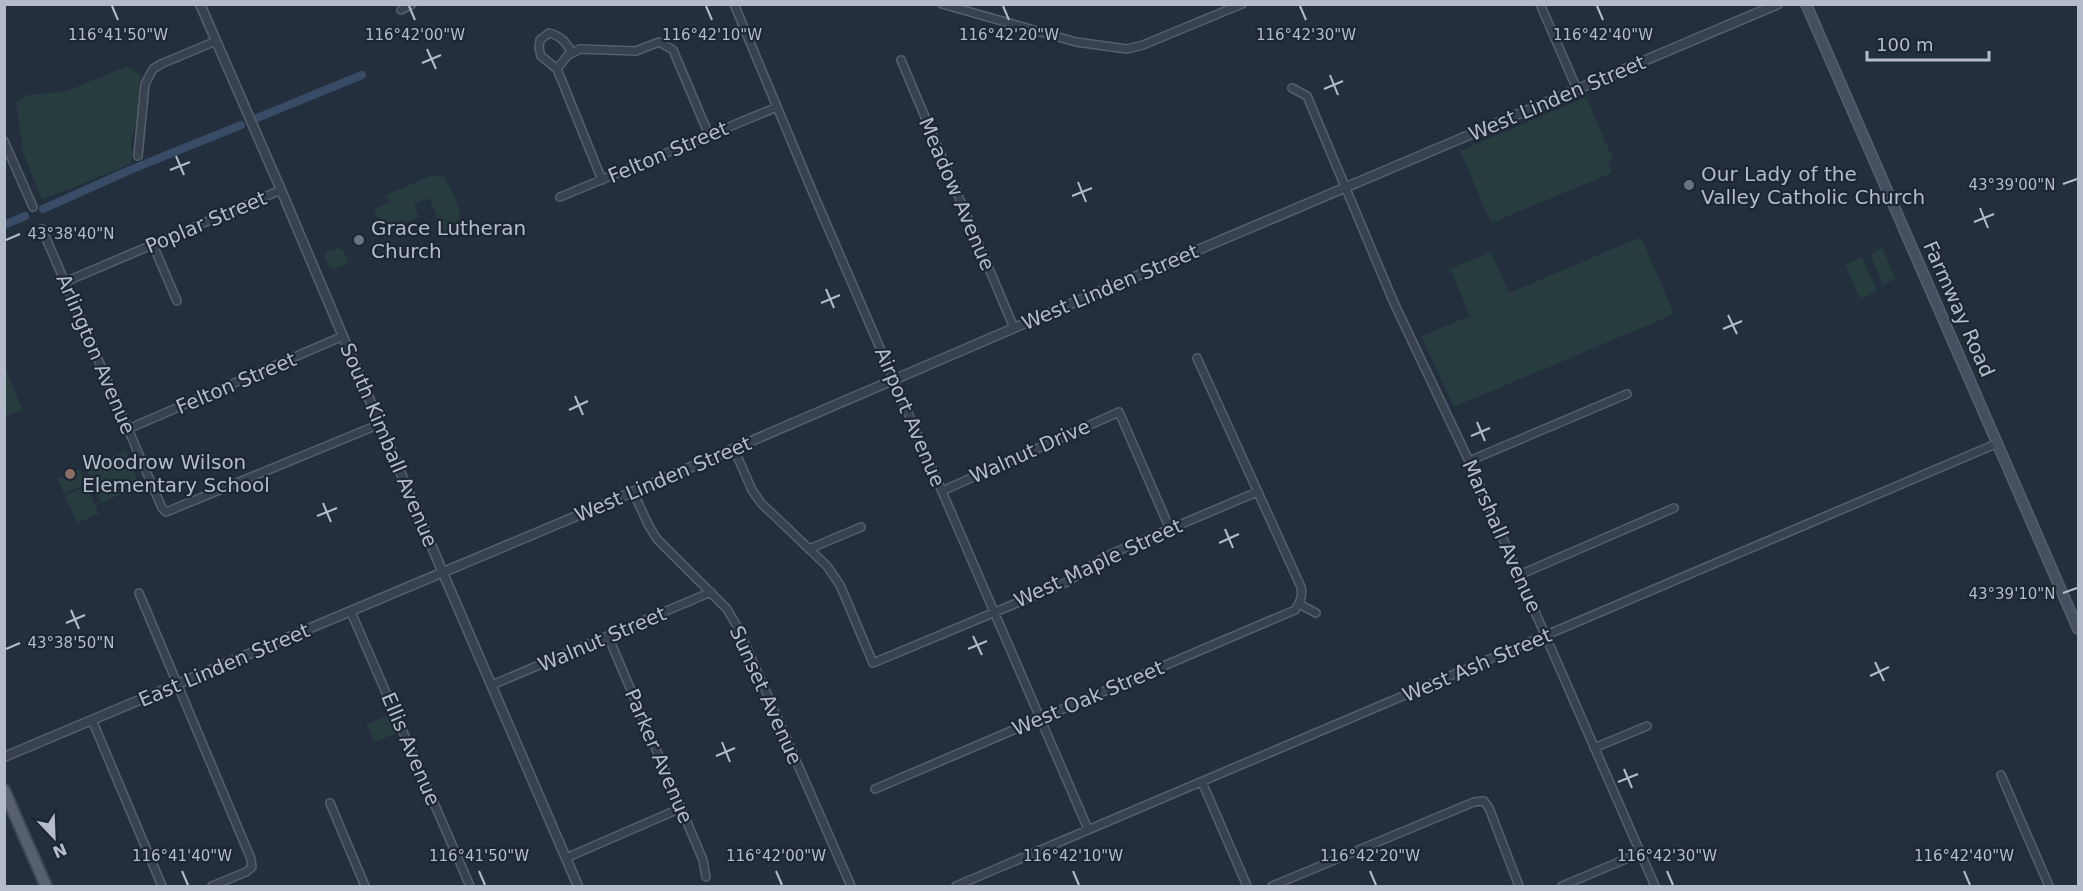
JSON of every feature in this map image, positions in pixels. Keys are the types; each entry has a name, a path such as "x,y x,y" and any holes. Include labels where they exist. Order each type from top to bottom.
{"main road":[{"name":"Farmway Road","path":"1806,4 2079,629"},
{"path":"4,789 46,886"}],"street":[{"name":"South Kimball Avenue","path":"200,4 578,886"},
{"path":"401,10 412,4"},
{"name":"Airport Avenue","path":"734,4 1088,829"},
{"path":"942,4 1076,42 1127,49 1143,45 1242,4"},
{"path":"1219,4 1222,13"},
{"path":"1540,4 1577,89"},
{"name":"West Linden Street","path":"442,573 1778,4"},
{"path":"572,53 565,41 556,35 549,33 540,40 538,48 541,56 557,69 603,180"},
{"path":"138,156 145,84 153,69 216,41"},
{"path":"557,69 568,55 580,49 636,51 658,42 673,50 709,135"},
{"name":"Meadow Avenue","path":"901,60 1014,328"},
{"name":"Marshall Avenue","path":"1292,88 1307,96 1394,303 1469,461 1654,886"},
{"name":"Felton Street","path":"560,197 777,107"},
{"path":"4,141 8,157 33,207"},
{"name":"Poplar Street","path":"65,282 281,190"},
{"name":"Arlington Avenue","path":"42,229 162,508 166,512 380,424"},
{"path":"153,245 177,301"},
{"name":"Felton Street","path":"128,429 343,336"},
{"path":"1197,358 1301,586 1302,597 1299,604 1316,614"},
{"path":"1469,461 1627,394"},
{"name":"Walnut Drive","path":"942,491 1119,412 1170,529"},
{"name":"West Ash Street","path":"956,886 1998,443"},
{"path":"734,449 752,490 761,503 809,549 861,527"},
{"name":"Sunset Avenue","path":"633,492 657,539 727,609 738,628 851,886"},
{"name":"West Maple Street","path":"809,549 827,566 840,585 873,663 1067,582 1106,556 1257,492"},
{"path":"1519,575 1674,508"},
{"name":"East Linden Street","path":"4,757 442,573"},
{"name":"Walnut Street","path":"492,685 711,592"},
{"path":"139,593 251,859 252,867 246,872 212,886"},
{"name":"West Oak Street","path":"875,789 1295,610 1299,604"},
{"name":"Ellis Avenue","path":"351,612 470,886"},
{"name":"Parker Avenue","path":"608,636 703,860 706,877"},
{"path":"92,720 162,886"},
{"path":"1594,748 1647,726"},
{"path":"2001,775 2049,886"},
{"path":"1203,782 1247,886"},
{"path":"1272,886 1474,802 1484,801 1519,886"},
{"path":"330,803 365,886"},
{"path":"566,858 681,808"},
{"path":"1562,886 1641,853"}],"green space":[{"path":"127,66 141,76 130,164 42,200 20,145 22,144 17,102 27,95 64,92"},
{"path":"1586,97 1613,159 1608,161 1612,173 1491,223 1460,151"},
{"path":"437,175 445,178 457,202 459,220 457,226 444,232 429,198 414,204 419,217 405,223 404,220 392,225 376,217 374,213 377,208 389,202 386,195"},
{"path":"1641,237 1674,314 1454,407 1421,336 1470,316 1450,269 1491,252 1509,293"},
{"path":"337,248 344,251 348,263 335,269 331,268 325,259 326,252"},
{"path":"1882,248 1896,279 1883,285 1870,254"},
{"path":"1862,257 1877,291 1860,299 1845,265"},
{"path":"5,368 22,409 4,417"},
{"path":"125,451 140,486 101,503 86,468"},
{"path":"79,469 86,484 64,494 58,479"},
{"path":"87,486 99,514 77,523 71,510 79,506 71,509 65,496"},
{"path":"388,715 396,734 374,742 367,724"}],"waterway":[{"path":"257,118 362,75"},
{"path":"43,209 130,170 241,125"},
{"path":"4,225 25,216"}],"place":[{"name":"Our Lady of the Valley Catholic Church","path":"1689,185"},
{"name":"Grace Lutheran Church","path":"359,240"},
{"name":"Woodrow Wilson Elementary School","path":"70,474"}]}
